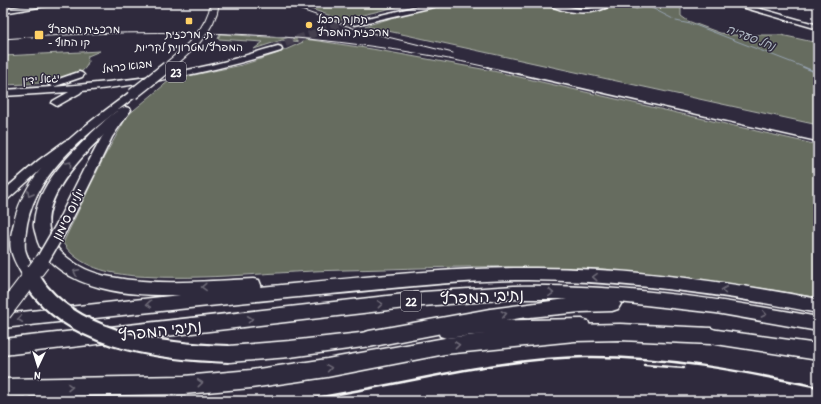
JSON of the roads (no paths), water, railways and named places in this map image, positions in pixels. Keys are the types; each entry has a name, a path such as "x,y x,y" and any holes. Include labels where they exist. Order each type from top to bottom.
{"highway":[{"path":"3,9 34,3"},
{"path":"3,9 51,3"},
{"path":"215,3 213,16 196,41 138,94 125,110 96,136 70,163 54,186 41,218 41,229 45,243 61,262 70,269 98,281 118,285 163,288 453,276"},
{"path":"222,3 222,11 218,20 204,41 138,94 105,116 62,154 42,176 26,203 19,226 19,251 29,274 42,293 77,320 97,330 134,343 181,352 229,354 290,349 473,328 542,326 618,327 711,336 818,352"},
{"path":"424,3 353,22 442,3"},
{"path":"732,3 818,28"},
{"path":"756,3 818,21"},
{"name":"מבוא כרמל","path":"81,80 100,84 188,74 241,61 276,48"},
{"path":"81,80 90,79 100,84"},
{"name":"יגאל ידין","path":"3,87 51,85 81,80"},
{"name":"יגאל ידין","path":"3,93 81,80"},
{"path":"56,103 76,92 100,84"},
{"name":"נתיבי המפרץ","path":"3,321 222,296 453,276 528,274 600,277 680,283 818,306"},
{"name":"נתיבי המפרץ","path":"3,347 459,296 545,292 611,295 681,301 744,310 818,324"},
{"path":"369,339 522,310 548,307 640,304 699,306 744,310"},
{"path":"3,355 227,322"},
{"path":"3,388 184,385 251,379 335,367 445,346 574,333 620,332 711,336"}],"main road":[{"name":"יוליוס סימון","path":"3,313 41,265 61,230 107,137 125,110"},
{"path":"3,197 43,162 105,116"}],"street":[{"path":"549,3 574,11 593,11 610,3"}],"waterway":[{"name":"נחל סעדיה","path":"642,3 673,19"},
{"name":"נחל סעדיה","path":"676,21 695,25 806,68"},
{"name":"נחל סעדיה","path":"803,67 818,73"}],"tunnel":[{"path":"274,47 351,21"}],"railway":[{"path":"281,3 359,30 453,53"},
{"path":"3,39 127,33 249,35 309,39 370,46 488,67"},
{"path":"488,67 492,68"},
{"path":"488,67 818,142"},
{"path":"299,401 501,364 543,359 585,357 615,357 673,362 731,370 818,387"},
{"path":"644,365 684,368"}],"place":[{"name":"ת. מרכזית המפרץ/מטרונית לקריות","path":"189,21"},
{"name":"תחנת רכבל מרכזית המפרץ","path":"309,25"},
{"name":"מרכזית המפרץ - קו החוף","path":"39,35"}]}
